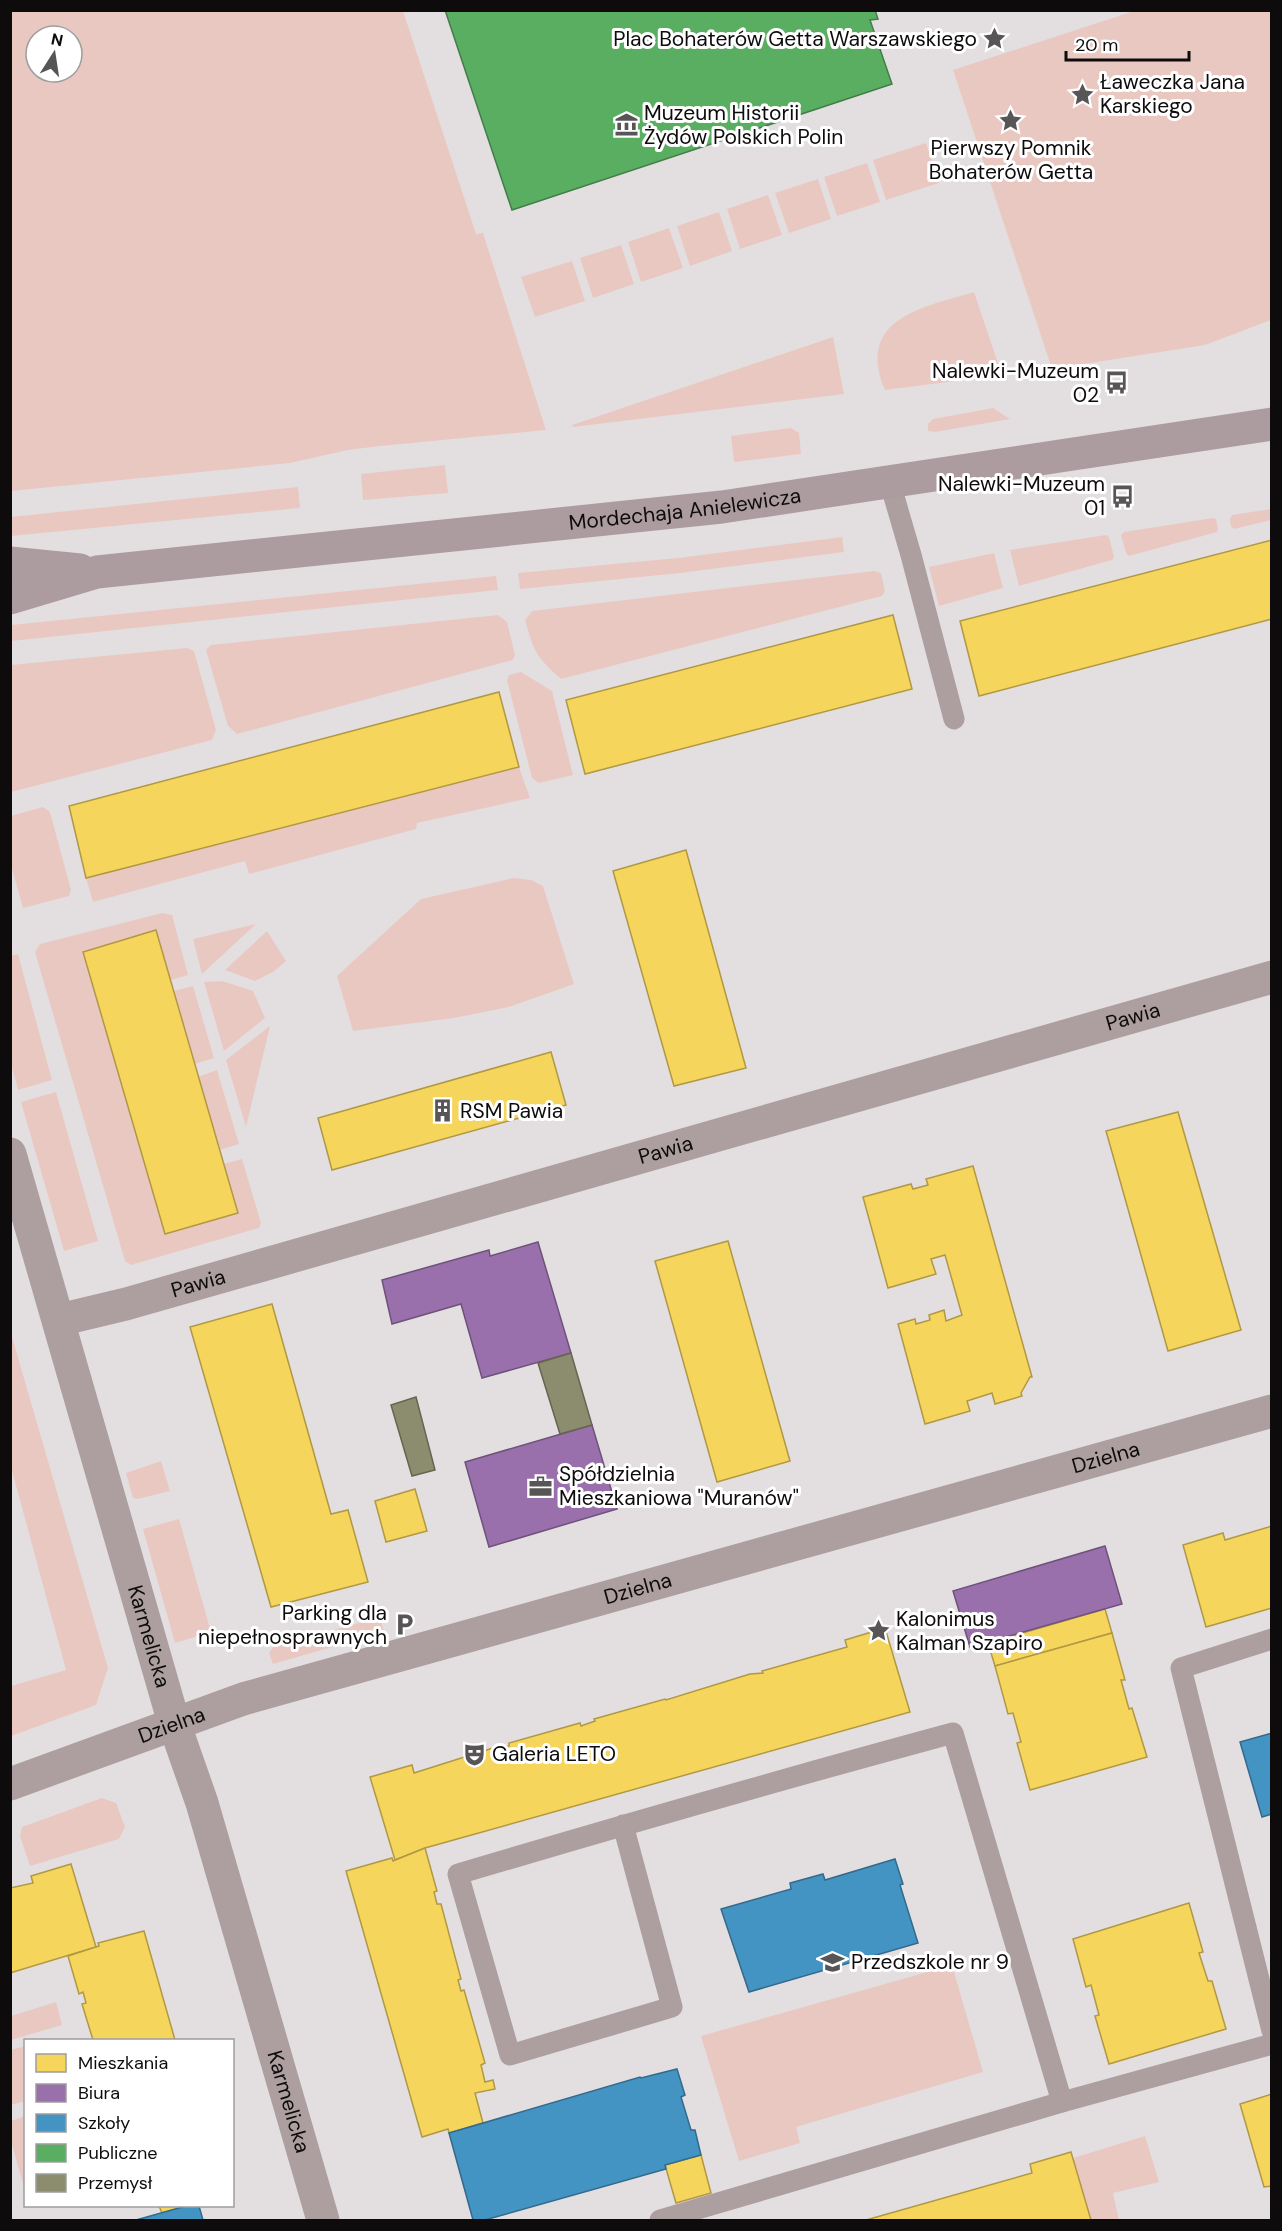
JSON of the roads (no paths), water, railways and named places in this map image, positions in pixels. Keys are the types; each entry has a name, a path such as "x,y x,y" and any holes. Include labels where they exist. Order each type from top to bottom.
{"street":[{"name":"Mordechaja Anielewicza","path":"10,598 97,572 722,507 1272,424"},
{"name":"Mordechaja Anielewicza","path":"10,563 97,572"},
{"name":"Pawia","path":"59,1320 126,1304 1272,977"},
{"name":"Karmelicka","path":"10,1154 174,1723 202,1803 323,2220"},
{"name":"Dzielna","path":"10,1784 243,1699 1272,1411"}],"lane":[{"path":"890,483 912,555 954,719"},
{"path":"1272,1639 1181,1668 1272,2031"},
{"path":"623,1826 672,2007 510,2055 458,1874 623,1826 953,1733 1062,2102"},
{"path":"660,2220 1062,2102 1272,2044"}],"place":[{"name":"Plac Bohaterów Getta Warszawskiego","path":"995,39"},
{"name":"Ławeczka Jana Karskiego","path":"1082,94"},
{"name":"Pierwszy Pomnik Bohaterów Getta","path":"1011,120"},
{"name":"Muzeum Historii Żydów Polskich Polin","path":"626,125"},
{"name":"Nalewki-Muzeum 02","path":"1117,383"},
{"name":"Nalewki-Muzeum 01","path":"1123,496"},
{"name":"RSM Pawia","path":"442,1111"},
{"name":"Spółdzielnia Mieszkaniowa \"Muranów\"","path":"541,1486"},
{"name":"Parking dla niepełnosprawnych","path":"405,1625"},
{"name":"Kalonimus Kalman Szapiro","path":"878,1631"},
{"name":"Galeria LETO","path":"474,1754"},
{"name":"Przedszkole nr 9","path":"833,1962"}]}
